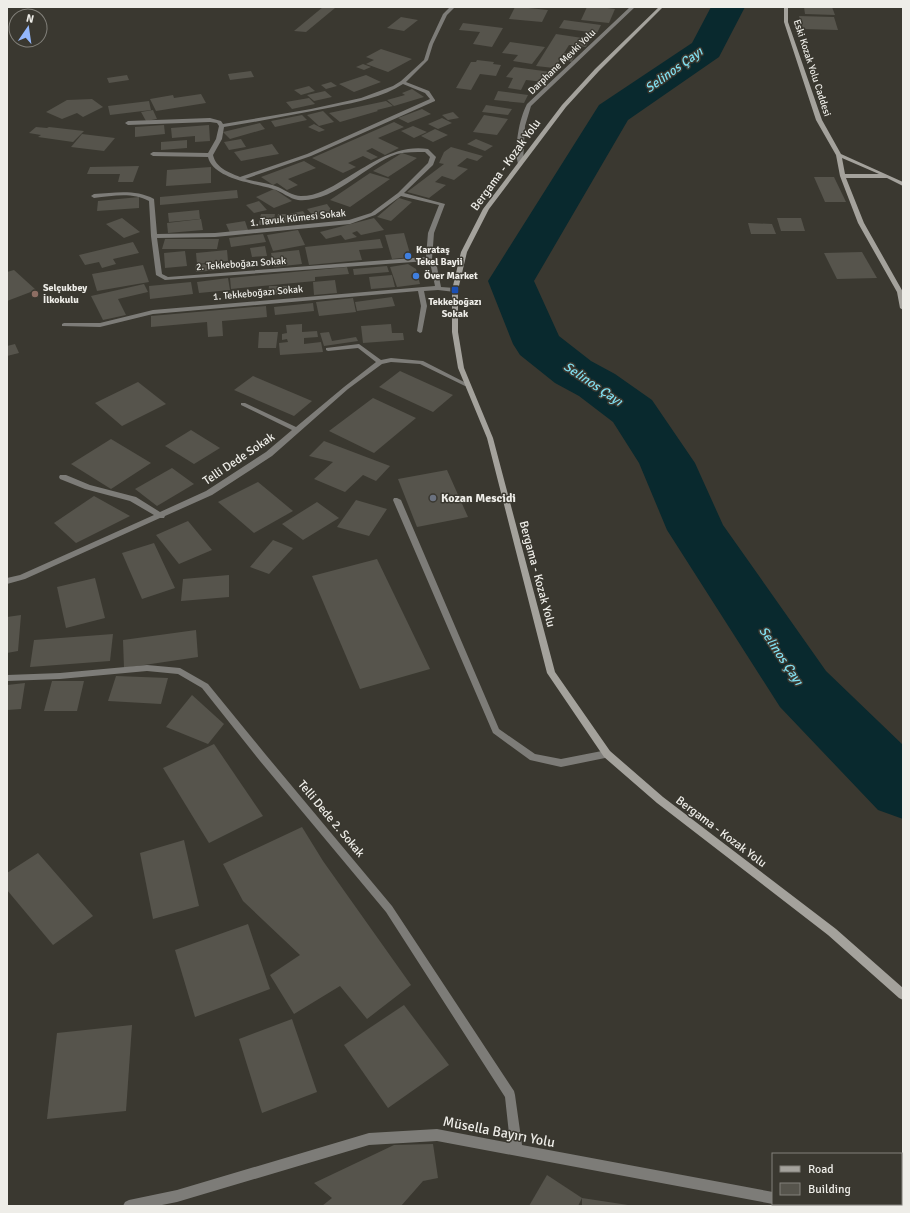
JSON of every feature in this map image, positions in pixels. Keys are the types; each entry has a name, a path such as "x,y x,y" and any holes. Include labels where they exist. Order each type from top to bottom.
{"main road":[{"name":"Bergama - Kozak Yolu","path":"661,7 596,70 564,106 486,209 464,252 455,290 456,332 461,368 490,438 551,673 607,754 660,800 832,932 903,995"},
{"name":"Eski Kozak Yolu Caddesi","path":"786,7 786,22 819,120 839,155 844,176 861,223 900,292 903,308"},
{"path":"839,155 903,184"},
{"path":"844,176 888,176"}],"street":[{"path":"222,126 312,110 362,99 403,82 426,60 431,44 445,14 453,7"},
{"name":"Darphane Mevki Yolu","path":"520,163 520,134 524,117 529,105 633,7"},
{"path":"222,126 218,139 210,155 212,163 239,179 309,155 433,100 427,92 403,82"},
{"path":"128,123 210,120 219,122 222,126"},
{"name":"1. Tavuk Kümesi Sokak","path":"154,236 215,235 304,228 350,222 373,214 400,194 431,164 433,157 426,150 396,153 377,162 326,193 311,197 298,198 276,188 239,179"},
{"path":"153,154 210,155"},
{"name":"2. Tekkeboğazı Sokak","path":"94,196 132,194 145,195 152,200 154,236 159,276 167,279 429,259"},
{"path":"400,194 442,204 431,233 429,259 434,267 438,288"},
{"name":"1. Tekkeboğazı Sokak","path":"64,325 100,326 153,312 421,289 438,288 455,290"},
{"path":"420,331 424,306 421,289"},
{"path":"328,349 360,347 380,362 391,360 421,362 467,385"},
{"name":"Telli Dede Sokak","path":"7,581 22,577 161,516 209,493 269,454 380,362"},
{"path":"243,404 297,430"},
{"path":"63,477 88,488 134,499 161,516"},
{"path":"397,500 496,731 533,757 561,763 607,754"},
{"name":"Telli Dede 2. Sokak","path":"7,678 60,676 147,668 180,671 206,686 263,758 389,908 510,1095 517,1151"},
{"name":"Müsella Bayırı Yolu","path":"128,1206 177,1196 369,1139 437,1135 772,1198"}],"building":[{"path":"323,7 335,8 306,32 294,31"},
{"path":"515,7 548,10 542,22 509,19"},
{"path":"587,7 615,9 609,23 581,20"},
{"path":"804,7 832,7 835,15 805,14"},
{"path":"799,16 834,17 838,30 803,29"},
{"path":"401,17 418,20 404,31 387,28"},
{"path":"564,20 601,25 597,33 559,28"},
{"path":"463,23 503,28 492,47 473,44 480,32 459,30"},
{"path":"556,34 589,39 586,47 569,45 564,53 575,54 572,62 560,60 554,68 536,66"},
{"path":"510,42 545,47 532,64 513,61 518,55 502,53"},
{"path":"381,49 412,59 388,72 366,64 374,60 366,57"},
{"path":"477,60 494,62 493,64 501,65 496,76 480,74 471,90 456,88 471,62 476,62"},
{"path":"363,64 371,67 364,70 356,67"},
{"path":"514,67 551,72 544,82 526,80 521,90 508,88 513,78 506,77"},
{"path":"251,71 254,77 230,80 228,74"},
{"path":"127,75 129,80 109,83 107,78"},
{"path":"366,75 381,82 354,92 339,84"},
{"path":"331,82 337,86 326,89 321,85"},
{"path":"309,86 315,91 301,95 294,90"},
{"path":"412,89 424,97 394,106 387,100 405,95 402,93"},
{"path":"325,91 332,97 314,101 307,95"},
{"path":"498,91 528,95 524,103 494,100"},
{"path":"201,94 206,103 156,111 150,99 173,95 174,98"},
{"path":"309,98 315,104 292,109 286,102"},
{"path":"92,99 103,107 83,117 77,113 62,119 46,112 67,100"},
{"path":"149,101 151,110 110,115 108,106"},
{"path":"386,101 393,106 377,110 378,111 340,122 329,113"},
{"path":"486,105 512,109 508,115 482,112"},
{"path":"422,109 431,114 408,123 398,118"},
{"path":"153,110 157,119 146,121 141,112"},
{"path":"323,111 334,122 319,126 307,115"},
{"path":"453,112 459,118 448,120 442,115"},
{"path":"302,115 307,120 275,127 271,121"},
{"path":"484,115 508,119 497,135 473,132"},
{"path":"442,118 452,123 438,129 428,124"},
{"path":"394,122 404,127 378,138 399,148 385,155 372,148 366,151 378,157 371,160 363,156 348,163 356,167 343,173 312,158"},
{"path":"260,123 265,129 230,139 223,132"},
{"path":"314,124 325,130 319,132 308,127"},
{"path":"164,125 165,134 135,137 135,127"},
{"path":"209,125 210,141 195,142 195,136 172,138 171,128"},
{"path":"413,126 427,132 414,138 401,131"},
{"path":"36,127 84,131 73,142 38,137 41,135 29,133"},
{"path":"435,129 448,135 433,142 421,136"},
{"path":"82,134 115,138 104,151 71,147"},
{"path":"241,139 246,147 229,150 224,142"},
{"path":"476,139 493,146 485,151 467,144"},
{"path":"187,140 187,148 161,150 161,142"},
{"path":"272,144 279,154 241,161 234,152"},
{"path":"451,147 483,156 477,161 467,158 457,166 468,169 454,180 442,176 435,182 446,185 429,198 407,192 444,164 439,163 444,152"},
{"path":"402,153 417,158 388,177 373,171"},
{"path":"304,161 316,168 288,179 298,185 287,190 277,183 273,185 261,177"},
{"path":"139,166 133,182 118,182 120,174 87,174 90,167"},
{"path":"211,167 211,183 166,186 167,170"},
{"path":"370,173 390,179 350,207 330,200"},
{"path":"814,177 834,177 846,202 825,202"},
{"path":"274,189 292,201 274,208 256,197"},
{"path":"237,190 238,198 160,205 160,197"},
{"path":"139,197 139,208 97,211 98,201"},
{"path":"399,198 412,202 391,221 377,217"},
{"path":"259,201 267,210 254,213 246,205"},
{"path":"327,204 335,215 316,219 307,209"},
{"path":"199,210 200,219 169,222 168,213"},
{"path":"303,211 309,220 276,224 278,214 289,214"},
{"path":"261,214 275,214 273,225 258,225"},
{"path":"122,218 140,232 124,238 106,224"},
{"path":"374,218 384,230 361,235 357,231 352,233 357,237 345,240 341,235 326,239 320,232"},
{"path":"777,218 801,218 805,231 781,231"},
{"path":"201,219 203,230 168,233 167,223"},
{"path":"245,221 248,230 230,233 226,224"},
{"path":"748,223 772,224 776,234 751,234"},
{"path":"298,230 305,245 273,251 267,235"},
{"path":"404,233 411,257 392,259 385,235"},
{"path":"263,234 266,242 231,247 229,238"},
{"path":"165,239 219,239 217,249 162,249"},
{"path":"380,239 383,248 359,250 362,260 309,265 305,247"},
{"path":"133,242 139,253 113,259 116,264 102,268 99,262 85,265 79,255"},
{"path":"265,246 267,256 252,257 250,248"},
{"path":"227,250 228,261 197,264 196,253"},
{"path":"299,250 302,264 274,267 271,253"},
{"path":"185,251 187,266 165,268 164,253"},
{"path":"862,252 877,278 837,279 824,253"},
{"path":"230,262 230,269 196,272 195,265"},
{"path":"408,264 416,269 420,284 397,287 390,267"},
{"path":"143,265 149,282 97,291 92,274"},
{"path":"387,266 389,272 354,275 353,269"},
{"path":"347,267 349,274 315,277 315,281 231,289 230,278"},
{"name":"Selçukbey İlkokulu","path":"14,270 36,290 7,301 7,272"},
{"path":"392,275 395,287 371,289 369,277"},
{"path":"228,278 230,290 199,293 197,282"},
{"path":"335,280 337,293 314,295 313,282"},
{"path":"191,282 193,294 150,299 149,286"},
{"path":"144,284 148,292 118,299 126,315 103,320 91,296"},
{"path":"269,286 288,286 287,295 268,295"},
{"path":"392,297 395,306 357,311 355,302"},
{"path":"353,298 356,312 319,316 316,302"},
{"path":"313,303 314,311 275,315 274,307"},
{"path":"266,306 267,317 222,321 223,336 208,337 207,322 151,327 151,316"},
{"path":"302,324 302,332 317,331 318,337 304,338 304,344 321,342 323,352 280,355 279,343 288,342 287,339 282,340 282,334 287,333 286,325"},
{"path":"391,324 392,333 403,333 404,340 363,343 361,326"},
{"path":"259,332 278,332 276,348 258,348"},
{"path":"329,332 332,341 356,337 358,341 324,346 320,333"},
{"path":"15,344 19,353 7,356 7,346"},
{"path":"400,371 453,395 433,412 379,387"},
{"path":"253,376 312,401 294,416 234,390"},
{"path":"138,382 166,404 122,426 95,403"},
{"path":"373,398 416,418 374,453 329,431"},
{"path":"191,430 220,448 194,464 165,446"},
{"path":"111,439 151,463 111,489 71,464"},
{"path":"324,441 390,466 376,481 363,475 345,492 314,479 333,462 309,456"},
{"path":"172,468 194,484 157,506 135,489"},
{"name":"Kozan Mescidi","path":"447,470 468,517 417,527 398,479"},
{"path":"258,482 293,511 254,533 218,502"},
{"path":"94,496 130,516 76,543 54,523"},
{"path":"356,500 387,509 369,536 337,527"},
{"path":"317,502 339,518 303,540 282,524"},
{"path":"188,521 212,550 179,564 156,535"},
{"path":"273,540 293,548 269,574 250,567"},
{"path":"154,543 175,588 142,599 122,553"},
{"path":"377,559 430,669 360,689 312,576"},
{"path":"229,575 229,597 181,601 183,579"},
{"path":"95,578 105,618 66,628 57,587"},
{"path":"21,615 18,651 7,653 7,617"},
{"path":"196,630 198,657 124,668 123,640"},
{"path":"113,634 110,661 30,667 34,640"},
{"path":"116,676 168,678 161,704 108,701"},
{"path":"52,681 84,681 77,711 44,711"},
{"path":"25,683 21,709 7,710 7,685"},
{"path":"192,695 224,724 208,744 166,727"},
{"path":"214,744 263,816 209,843 163,768"},
{"path":"302,827 323,861 411,985 367,1019 340,986 294,1014 270,975 300,955 243,901 223,864"},
{"path":"184,840 199,906 153,919 140,853"},
{"path":"38,853 93,916 53,945 7,890 7,873"},
{"path":"248,924 270,989 195,1017 175,950"},
{"path":"404,1005 449,1065 388,1108 344,1045"},
{"path":"292,1019 317,1092 262,1113 239,1039"},
{"path":"132,1025 126,1111 47,1119 57,1033"},
{"path":"433,1144 438,1178 423,1181 401,1206 322,1206 332,1198 314,1183 394,1145"},
{"path":"547,1175 582,1198 578,1206 529,1206"},
{"path":"582,1198 628,1205 628,1206 582,1206"}],"waterway":[{"name":"Selinos Çayı","path":"728,7 706,49 613,113 511,281 538,344 573,372 597,385 633,411 667,463 696,530 803,689 903,790"}],"place":[{"name":"Karataş Tekel Bayii","path":"408,256"},
{"name":"Över Market","path":"416,276"},
{"name":"Tekkeboğazı Sokak","path":"455,290"},
{"name":"Selçukbey İlkokulu","path":"35,294"},
{"name":"Kozan Mescidi","path":"433,498"}]}
